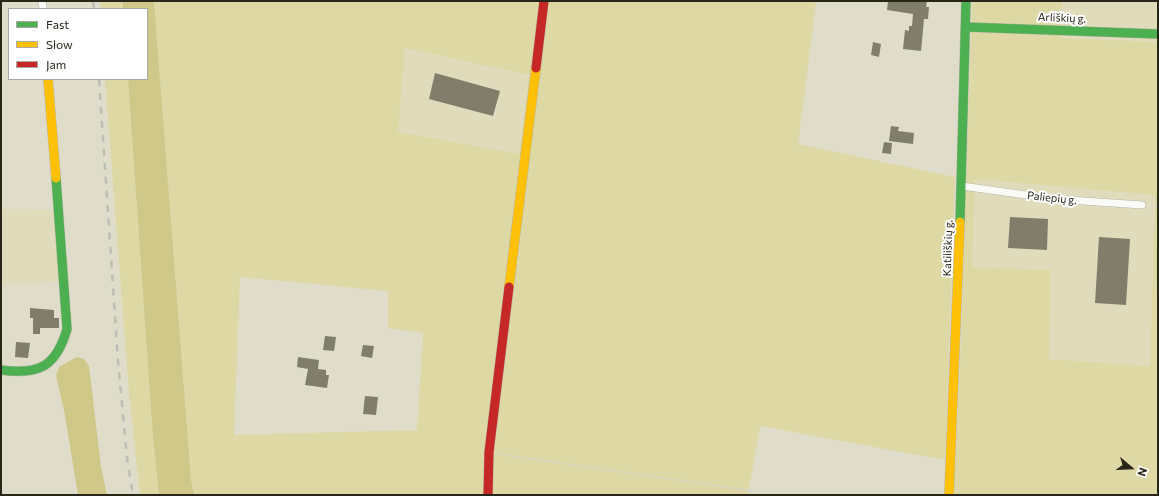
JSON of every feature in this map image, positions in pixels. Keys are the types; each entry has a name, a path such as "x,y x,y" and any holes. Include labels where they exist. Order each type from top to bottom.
{"street":[{"path":"488,495 489,452 544,1"},
{"name":"Katiliškių g.","path":"949,495 962,186 966,1"},
{"name":"Arliškių g.","path":"966,27 1158,34"},
{"path":"1,370 25,373 37,370 47,365 64,343 67,329 48,80"},
{"name":"Paliepių g.","path":"962,186 1054,199 1142,205"}],"path":[{"path":"489,452 753,491"}],"shaded area":[{"path":"100,1 123,1 123,8 101,8"},
{"path":"123,1 154,1 191,479 194,495 159,495 153,438 128,80 148,80 148,8 123,8"},
{"path":"154,1 816,1 798,144 955,177 945,460 760,426 748,495 194,495 191,479","holes":["405,48 529,75 519,154 398,132","240,277 388,291 388,328 423,333 417,430 234,435"]},
{"path":"972,1 1062,1 1060,38 1158,42 1158,495 954,495 961,344","holes":["975,179 1155,195 1150,366 1049,359 1051,270 972,267"]},
{"path":"1062,1 1158,1 1158,42 1060,38"},
{"path":"404,48 529,74 519,155 398,132"},
{"path":"105,80 128,80 153,438 159,495 140,495 129,394"},
{"path":"975,179 1155,195 1150,366 1049,359 1051,270 972,267"},
{"path":"1,209 61,210 70,281 1,286"},
{"path":"77,357 84,359 89,366 101,467 107,495 78,495 64,410 56,376 59,367"}],"building":[{"path":"888,1 927,1 926,7 929,7 928,19 924,19 921,51 903,49 905,30 909,31 909,26 912,26 913,14 887,10"},
{"path":"873,42 881,44 879,57 871,55"},
{"path":"435,73 500,91 493,116 429,99"},
{"path":"891,126 899,127 898,131 914,133 913,144 889,141"},
{"path":"884,142 892,143 891,154 882,153"},
{"path":"1010,217 1048,219 1047,250 1008,248"},
{"path":"1099,237 1130,239 1126,305 1095,303"},
{"path":"30,308 54,310 54,318 59,318 59,328 40,328 40,334 33,334 33,318 30,318"},
{"path":"325,336 336,337 334,351 323,350"},
{"path":"16,342 30,343 28,358 15,357"},
{"path":"363,345 374,346 372,358 361,356"},
{"path":"298,357 319,360 318,369 326,370 326,375 329,375 327,388 305,385 308,369 297,367"},
{"path":"365,396 378,397 376,415 363,414"}],"railway":[{"path":"93,1 94,8"},
{"path":"99,80 118,361 127,458 133,495"}],"traffic: fast":[{"path":"960,222 966,1"},
{"path":"966,27 1158,34"},
{"path":"1,370 26,371 44,366 57,352 63,342 67,329 56,178"}],"traffic: slow":[{"path":"509,287 536,68"},
{"path":"48,80 56,178"},
{"path":"949,495 960,222"}],"traffic: jam":[{"path":"536,68 544,1"},
{"path":"488,495 489,452 509,287"}]}
